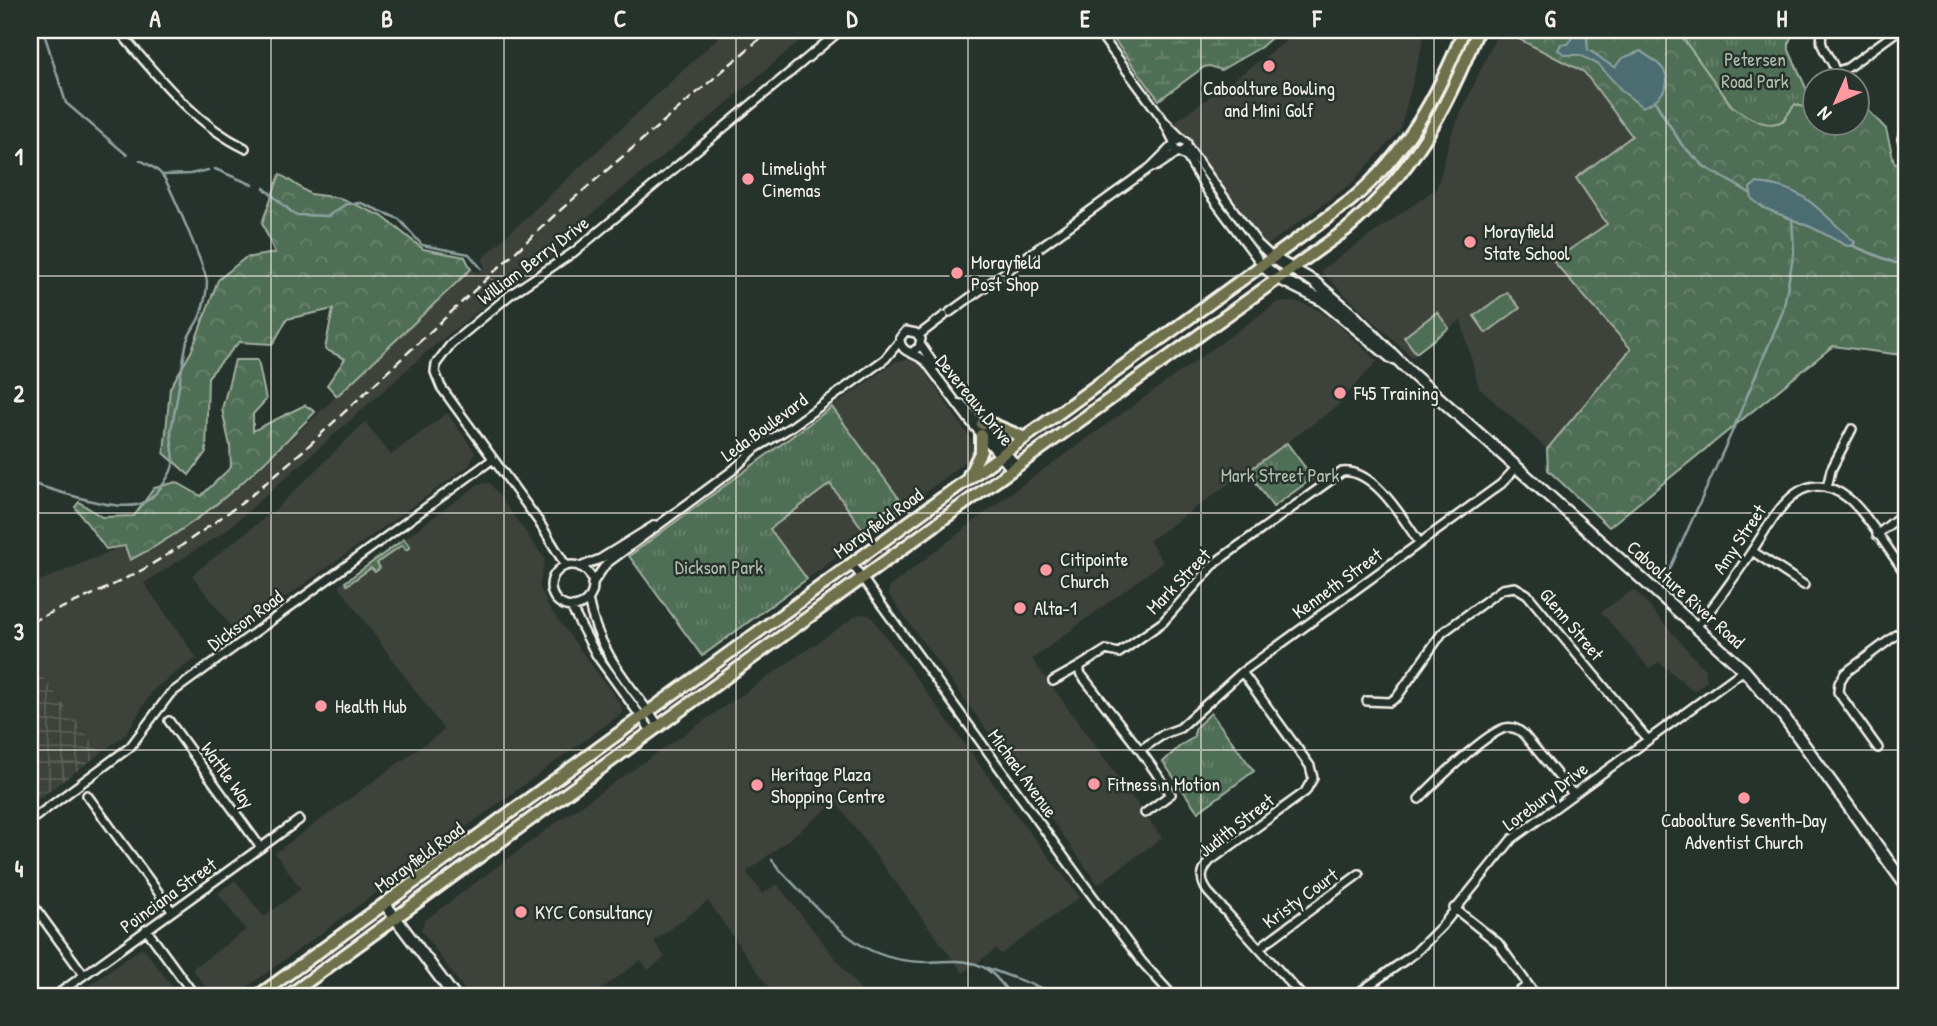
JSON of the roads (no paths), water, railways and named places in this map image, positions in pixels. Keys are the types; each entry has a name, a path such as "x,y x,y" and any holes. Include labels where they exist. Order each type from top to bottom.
{"main road":[{"name":"Morayfield Road","path":"258,996 1350,201 1391,162 1428,107 1464,30"},
{"name":"Morayfield Road","path":"288,996 1291,269 1367,211 1410,163 1447,103 1478,30"},
{"name":"Caboolture River Road","path":"1273,258 1322,288 1385,344 1401,363 1744,670 1784,717 1907,887"},
{"name":"Caboolture River Road","path":"1262,265 1278,278 1322,300 1380,350 1401,363"},
{"path":"966,481 981,451 981,430 992,424 1026,439"},
{"path":"385,904 454,996"}],"street":[{"path":"118,30 193,113 223,138 245,148"},
{"name":"William Berry Drive","path":"566,566 539,522 438,382 435,368 443,352 511,294 587,242 841,30"},
{"path":"1097,30 1182,147 1258,244 1273,258"},
{"path":"1823,30 1822,49 1832,66"},
{"path":"1850,66 1899,30"},
{"path":"1162,118 1174,143 1182,147 1208,192 1262,265"},
{"path":"1907,123 1902,139 1907,152"},
{"path":"919,335 1151,167 1174,143"},
{"path":"1151,167 1157,166 1182,147"},
{"path":"906,331 919,335 920,344 909,351 899,342 906,331"},
{"name":"Leda Boulevard","path":"592,584 607,564 733,470 756,448 791,427 885,359 899,342"},
{"name":"Devereaux Drive","path":"920,344 981,430"},
{"name":"Devereaux Drive","path":"909,351 926,362 1015,468"},
{"name":"Leda Boulevard","path":"885,359 909,351"},
{"path":"1852,429 1831,470 1827,488 1850,500 1907,576"},
{"name":"Dickson Road","path":"30,821 130,747 170,694 493,459"},
{"name":"Kenneth Street","path":"1140,750 1164,734 1180,728 1242,672 1501,484 1517,467"},
{"name":"Mark Street","path":"1080,666 1106,650 1119,653 1163,622 1216,562 1342,472 1350,471 1361,475 1378,488 1419,542"},
{"name":"Amy Street","path":"1696,627 1786,499 1797,492 1827,488"},
{"path":"1877,535 1907,510"},
{"name":"Leda Boulevard","path":"580,567 600,559 662,522"},
{"path":"1752,551 1804,585"},
{"name":"Michael Avenue","path":"852,564 1080,879 1142,962 1173,996"},
{"path":"645,714 602,646 594,627 588,599 592,584 589,574 580,567 566,566 555,573 551,591 559,602 571,607 593,649 656,729"},
{"name":"Glenn Street","path":"1367,701 1390,702 1397,697 1443,634 1502,589 1515,587 1527,594 1648,740"},
{"path":"571,607 588,599"},
{"path":"1878,748 1838,692 1839,683 1845,673 1907,627"},
{"path":"1053,681 1080,666 1080,673 1171,794 1145,813"},
{"name":"Lorebury Drive","path":"1354,996 1415,953 1442,926 1512,839 1744,670"},
{"name":"Judith Street","path":"1242,672 1310,766 1312,778 1305,792 1210,861 1202,872 1201,879 1204,886 1302,996"},
{"name":"Wattle Way","path":"169,721 261,848"},
{"path":"1419,799 1447,771 1497,732 1512,728 1525,736 1573,794"},
{"path":"88,795 173,911"},
{"name":"Poinciana Street","path":"55,996 299,820"},
{"name":"Kristy Court","path":"1259,948 1359,874"},
{"path":"30,901 84,975"},
{"path":"1454,908 1498,943 1536,996"},
{"path":"146,929 195,996"},
{"path":"1513,996 1528,985"}],"water":[{"path":"1571,30 1586,30 1588,50 1615,67 1622,58 1641,51 1663,69 1667,81 1663,93 1642,107 1622,91 1599,65 1580,55 1566,55 1558,50 1561,44 1568,44 1571,40"},
{"path":"1756,183 1774,185 1811,202 1855,242 1853,246 1847,246 1813,228 1764,208 1752,199 1750,188"}],"waterway":[{"path":"43,30 66,103 127,155"},
{"path":"1654,100 1682,145 1705,167 1750,193"},
{"path":"30,483 103,503 132,506 152,497 171,471 174,460 171,431 185,352 188,337 201,313 207,282 195,246 166,181 158,171 140,160"},
{"path":"215,169 253,185"},
{"path":"163,175 208,170"},
{"path":"264,188 295,215 328,216 346,204 361,203 399,219 422,245 469,254 481,268"},
{"path":"1664,582 1783,311 1794,252 1792,219"},
{"path":"1851,245 1895,263 1907,263"},
{"path":"492,280 501,290"},
{"path":"772,860 831,922 866,948 904,960 975,964 994,975 1011,996"},
{"path":"987,968 1063,996"}],"railway":[{"path":"30,622 144,569 246,500 305,449 557,213 770,30"}],"place":[{"name":"Caboolture Bowling and Mini Golf","path":"1269,66"},
{"name":"Limelight Cinemas","path":"748,179"},
{"name":"Morayfield State School","path":"1470,242"},
{"name":"Morayfield Post Shop","path":"957,273"},
{"name":"F45 Training","path":"1340,393"},
{"name":"Citipointe Church","path":"1046,570"},
{"name":"Alta-1","path":"1020,608"},
{"name":"Health Hub","path":"321,706"},
{"name":"Fitness n Motion","path":"1094,784"},
{"name":"Heritage Plaza Shopping Centre","path":"757,785"},
{"name":"Caboolture Seventh-Day Adventist Church","path":"1744,798"},
{"name":"KYC Consultancy","path":"521,912"}],"park label":[{"name":"Petersen Road Park","path":"1755,70"},
{"name":"Mark Street Park","path":"1280,475"},
{"name":"Dickson Park","path":"719,567"}]}
